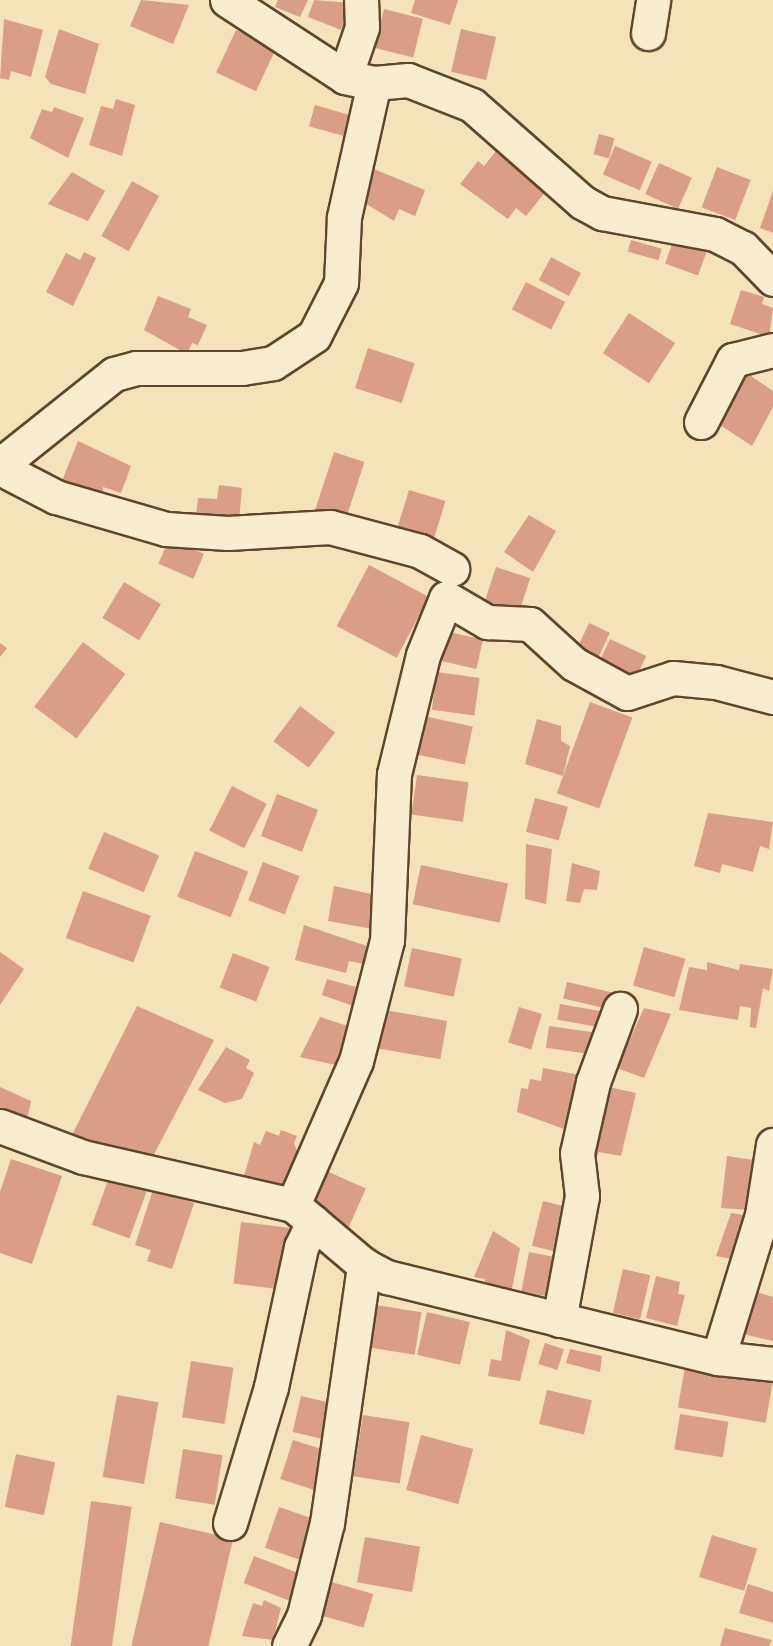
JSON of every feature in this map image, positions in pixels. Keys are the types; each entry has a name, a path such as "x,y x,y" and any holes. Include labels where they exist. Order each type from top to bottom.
{"street":[{"path":"226,0 359,80 408,80 472,105 582,202 602,213 715,234 743,248 773,279"},
{"path":"361,0 359,80 344,217 341,283 314,336 273,363 242,368 136,368 114,374 14,432 0,467 56,497 166,529 228,533 330,527 420,551 452,569"},
{"path":"648,33 653,0"},
{"path":"701,422 733,360 773,350"},
{"path":"230,1523 271,1387 301,1247 303,1213 356,1062 387,940 394,774 425,647 446,598 487,622 530,624 574,664 627,693 674,678 716,682 773,697"},
{"path":"559,1320 582,1196 577,1153 593,1082 620,1009"},
{"path":"0,1126 83,1157 303,1213 364,1266 387,1276 718,1358 773,1364"},
{"path":"718,1358 762,1215 773,1144"},
{"path":"289,1646 304,1615 327,1523 364,1266"}],"building":[{"path":"141,0 189,5 173,44 130,26"},
{"path":"278,0 308,0 300,17 275,7"},
{"path":"314,0 351,3 341,30 308,17"},
{"path":"415,0 458,0 450,25 411,13"},
{"path":"384,9 423,19 413,57 374,48"},
{"path":"4,19 43,30 31,77 11,71 9,80 0,78"},
{"path":"59,29 99,44 85,94 51,84 45,77"},
{"path":"461,29 496,37 486,80 451,72"},
{"path":"236,30 276,49 256,91 216,73"},
{"path":"116,99 135,105 122,156 89,145 101,106 113,109"},
{"path":"315,105 350,115 344,136 309,126"},
{"path":"54,107 84,118 68,158 30,138 42,109 52,112"},
{"path":"599,134 614,138 609,158 594,154"},
{"path":"615,146 652,162 640,190 603,175"},
{"path":"497,150 546,191 526,216 516,208 508,219 460,184 478,161 484,166"},
{"path":"659,163 692,178 678,209 645,194"},
{"path":"364,165 425,190 415,216 399,209 394,221 352,195"},
{"path":"717,167 751,180 735,220 702,207"},
{"path":"72,172 105,191 88,221 48,204"},
{"path":"132,181 159,196 129,251 101,236"},
{"path":"773,191 773,233 760,228"},
{"path":"674,239 707,251 698,275 665,263"},
{"path":"631,240 662,249 658,260 628,252"},
{"path":"84,252 96,258 73,306 46,292 66,253 80,260"},
{"path":"551,257 581,273 569,296 539,280"},
{"path":"526,282 565,302 551,330 512,310"},
{"path":"741,290 764,297 762,304 773,308 769,337 730,324"},
{"path":"158,296 191,309 188,317 207,325 198,345 192,343 187,354 144,330"},
{"path":"629,313 675,343 649,383 603,353"},
{"path":"368,348 415,363 402,403 355,388"},
{"path":"745,372 773,391 773,407 752,446 717,423"},
{"path":"78,441 131,466 121,493 103,487 103,498 62,481"},
{"path":"334,452 364,462 344,526 313,516"},
{"path":"219,485 242,488 239,520 196,516 198,498 217,499"},
{"path":"409,490 445,501 430,550 394,539"},
{"path":"529,515 556,531 533,572 504,552"},
{"path":"169,539 204,554 193,579 158,564"},
{"path":"369,565 429,597 397,658 337,626"},
{"path":"496,567 530,578 516,623 481,612"},
{"path":"124,582 161,604 139,640 102,618"},
{"path":"589,623 610,633 596,663 575,653"},
{"path":"445,631 483,640 476,669 438,660"},
{"path":"610,639 646,656 630,690 594,673"},
{"path":"83,642 125,674 77,739 34,707"},
{"path":"0,643 7,648 0,657"},
{"path":"437,672 480,678 474,716 432,710"},
{"path":"590,702 632,717 599,809 557,793"},
{"path":"300,706 335,732 309,768 274,741"},
{"path":"419,715 473,726 465,765 411,753"},
{"path":"537,719 561,726 561,741 570,746 563,776 525,764"},
{"path":"417,775 468,782 463,822 411,815"},
{"path":"232,786 267,804 244,848 209,831"},
{"path":"277,794 318,810 302,852 261,836"},
{"path":"535,798 568,807 559,841 526,832"},
{"path":"708,813 773,822 769,849 760,846 753,872 722,864 720,873 694,866"},
{"path":"104,832 159,855 144,892 88,869"},
{"path":"526,844 552,849 546,904 525,899"},
{"path":"195,851 248,871 231,917 177,897"},
{"path":"263,862 299,876 285,914 248,900"},
{"path":"572,863 600,871 597,890 584,889 580,903 566,901"},
{"path":"421,865 508,884 500,923 413,904"},
{"path":"334,886 385,897 384,931 328,921"},
{"path":"83,891 151,916 134,963 66,938"},
{"path":"304,925 367,946 364,964 349,961 346,973 295,960"},
{"path":"644,947 685,959 674,997 633,985"},
{"path":"412,948 462,959 454,997 404,986"},
{"path":"0,952 24,969 0,1005"},
{"path":"233,953 269,967 256,1002 220,988"},
{"path":"707,962 739,970 740,964 773,969 769,991 763,988 756,1028 750,1027 751,1008 740,1006 738,1020 679,1010 689,967 707,970"},
{"path":"327,979 367,990 362,1009 322,995"},
{"path":"567,982 615,993 611,1010 563,999"},
{"path":"560,1004 604,1012 602,1028 557,1020"},
{"path":"137,1006 214,1040 152,1158 71,1137"},
{"path":"519,1007 542,1014 531,1049 508,1042"},
{"path":"644,1008 671,1014 644,1078 617,1068"},
{"path":"385,1010 447,1021 440,1059 378,1048"},
{"path":"320,1017 357,1029 349,1068 300,1057"},
{"path":"549,1026 603,1034 600,1055 546,1048"},
{"path":"226,1047 250,1060 246,1068 254,1073 242,1099 225,1103 198,1090"},
{"path":"543,1068 591,1077 578,1134 517,1112 521,1088 528,1089 530,1079 541,1081"},
{"path":"604,1086 636,1093 621,1156 599,1152 595,1161 585,1158"},
{"path":"0,1087 31,1101 26,1125 0,1112"},
{"path":"281,1130 297,1136 294,1143 304,1168 290,1197 244,1176 254,1142 260,1145 266,1131 279,1136"},
{"path":"727,1156 760,1161 750,1210 721,1208"},
{"path":"11,1159 62,1176 32,1264 0,1253 0,1192"},
{"path":"322,1169 366,1189 348,1230 304,1210"},
{"path":"110,1175 148,1189 129,1238 92,1225"},
{"path":"153,1190 194,1203 172,1269 147,1261 151,1250 135,1245"},
{"path":"543,1201 574,1209 563,1253 532,1246"},
{"path":"731,1213 757,1217 744,1261 716,1256"},
{"path":"241,1222 291,1228 283,1290 233,1284"},
{"path":"493,1231 520,1248 511,1294 483,1288 485,1279 474,1277"},
{"path":"529,1252 566,1259 559,1299 521,1291"},
{"path":"623,1269 650,1275 640,1319 613,1313"},
{"path":"656,1276 680,1282 678,1294 685,1295 677,1326 646,1318"},
{"path":"757,1292 773,1297 773,1341 743,1334"},
{"path":"376,1305 421,1312 415,1355 369,1347"},
{"path":"427,1312 470,1322 460,1365 417,1355"},
{"path":"506,1330 530,1340 520,1381 488,1376 491,1359 501,1361"},
{"path":"545,1343 564,1349 557,1370 538,1364"},
{"path":"570,1349 602,1356 600,1372 566,1363"},
{"path":"191,1361 233,1368 225,1424 182,1417"},
{"path":"685,1367 773,1382 766,1423 678,1407"},
{"path":"547,1390 592,1400 584,1434 539,1424"},
{"path":"117,1395 158,1402 144,1484 103,1477"},
{"path":"301,1396 343,1406 335,1442 293,1432"},
{"path":"680,1414 728,1422 723,1457 674,1450"},
{"path":"363,1415 409,1422 400,1484 353,1476"},
{"path":"421,1435 473,1449 458,1504 406,1490"},
{"path":"293,1440 331,1452 318,1491 280,1479"},
{"path":"183,1449 223,1455 215,1505 175,1498"},
{"path":"16,1454 55,1462 44,1515 5,1507"},
{"path":"91,1501 132,1507 112,1646 71,1646"},
{"path":"279,1507 322,1522 308,1563 265,1548"},
{"path":"160,1522 233,1539 208,1646 131,1646"},
{"path":"712,1535 757,1549 744,1591 699,1577"},
{"path":"365,1537 420,1547 412,1592 357,1582"},
{"path":"254,1556 309,1577 299,1604 244,1583"},
{"path":"328,1581 373,1594 364,1628 318,1615"},
{"path":"748,1584 773,1592 773,1623 739,1613"},
{"path":"264,1600 281,1608 273,1640 242,1636 253,1603 262,1606"},
{"path":"725,1628 772,1640 769,1646 720,1646"}]}
